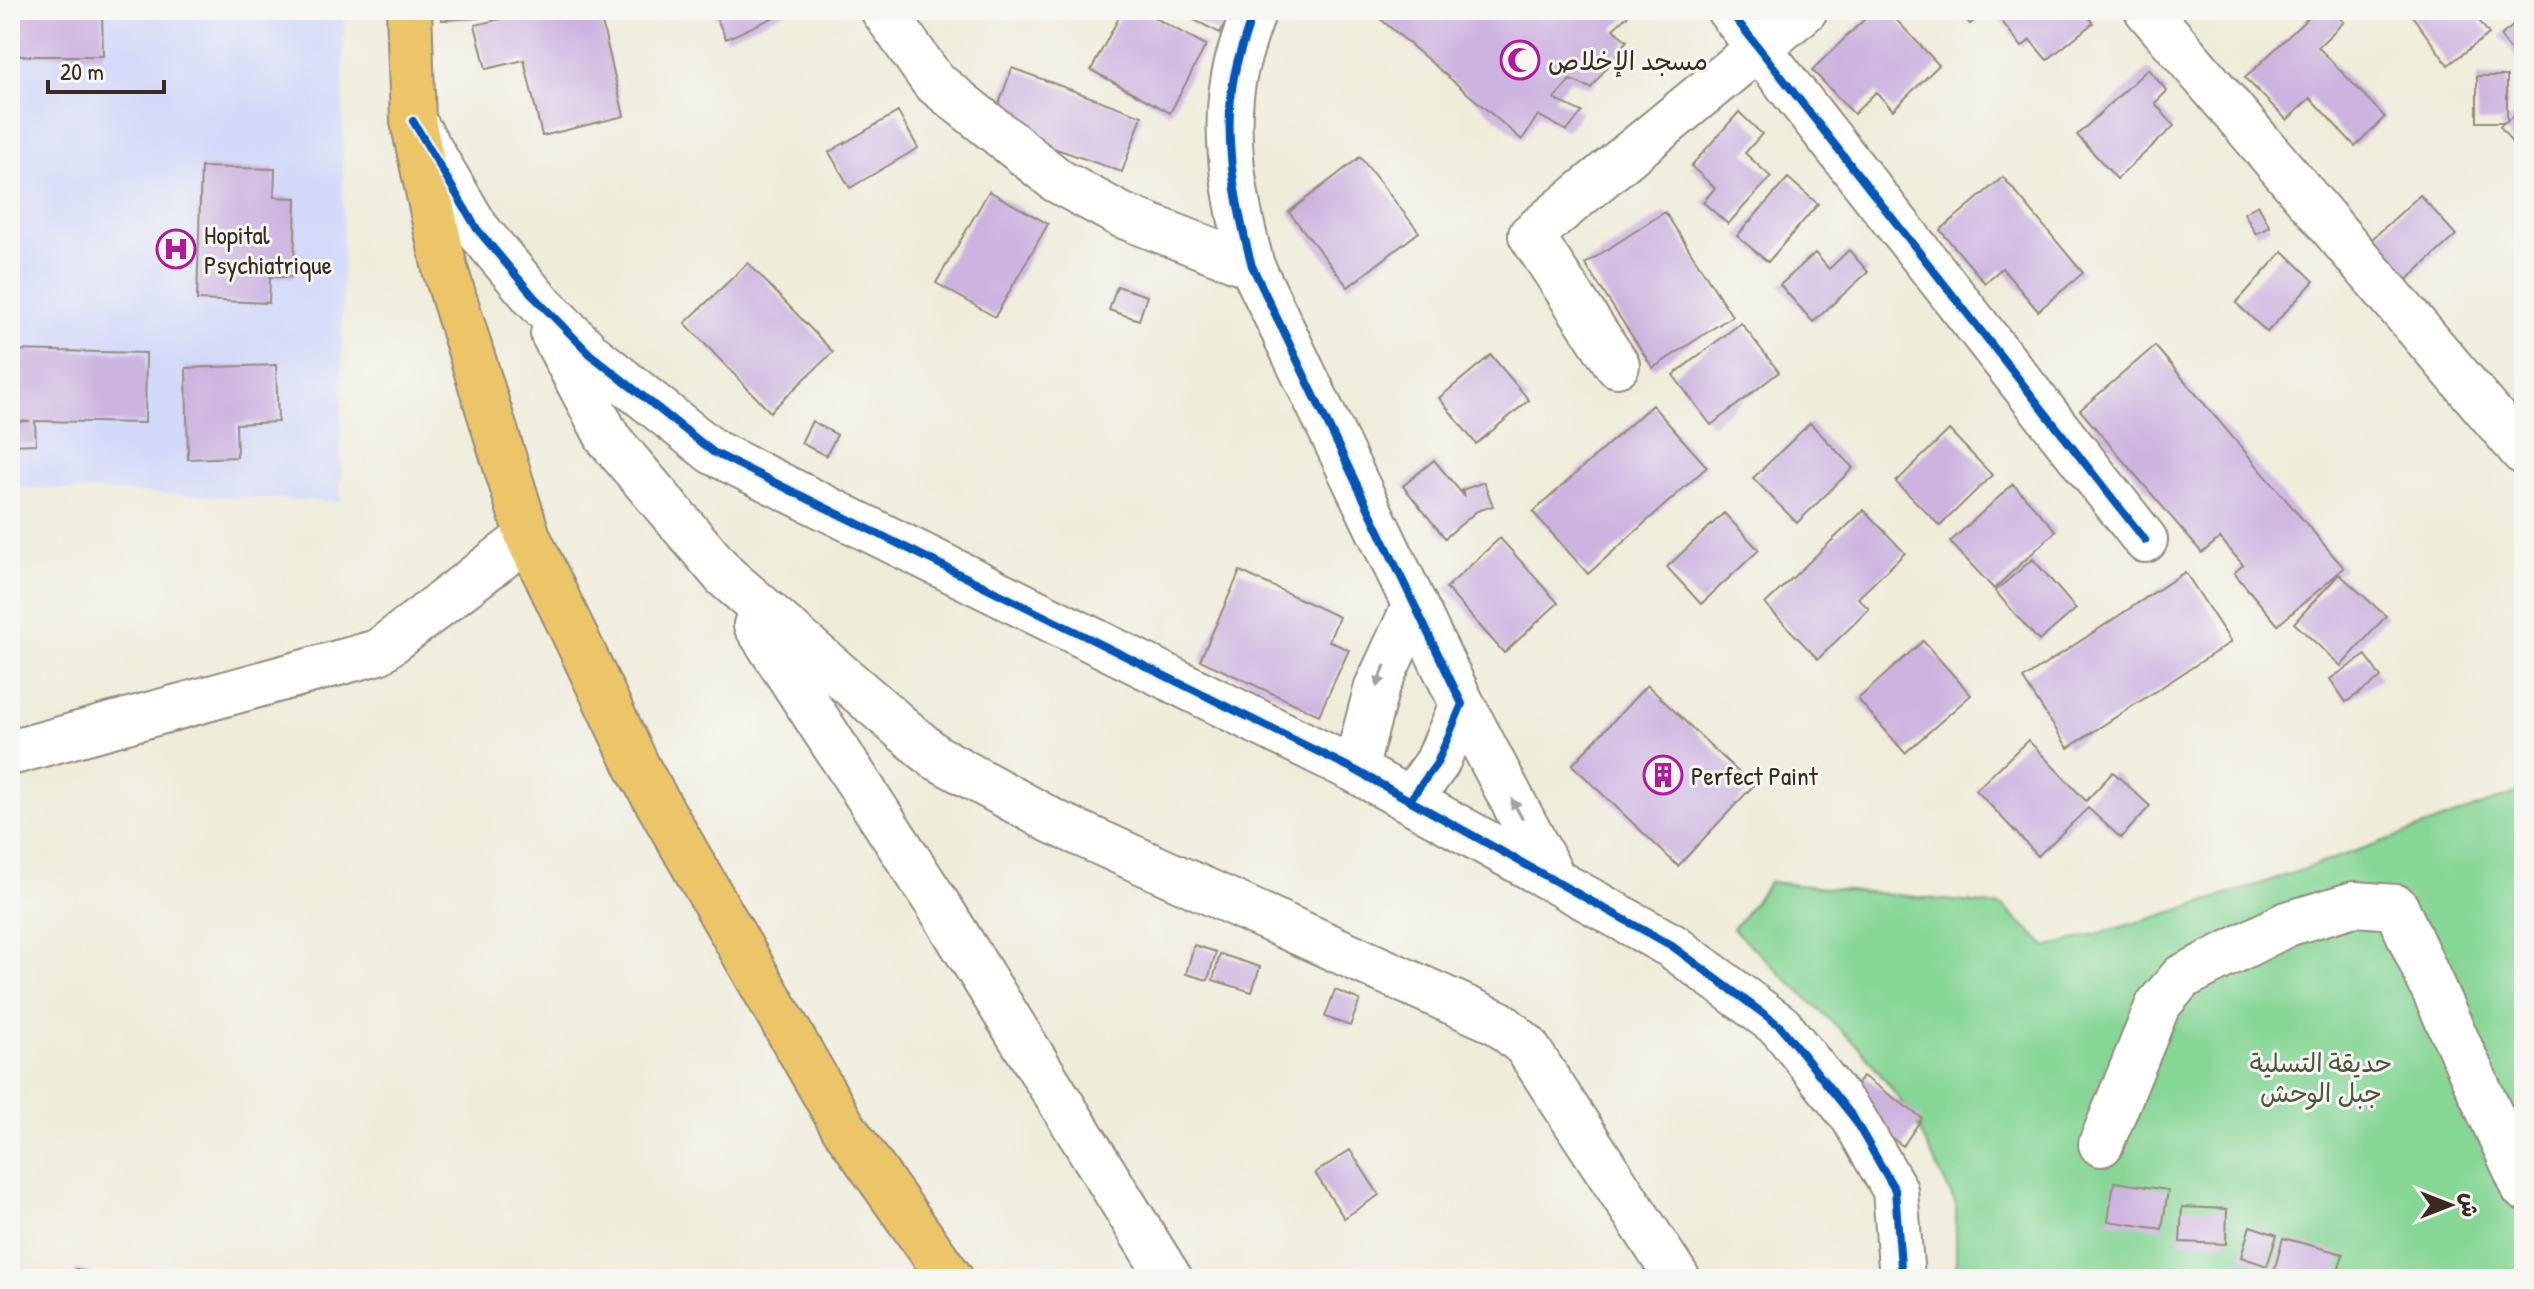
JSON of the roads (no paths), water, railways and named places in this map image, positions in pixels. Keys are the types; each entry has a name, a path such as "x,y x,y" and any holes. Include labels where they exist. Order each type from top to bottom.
{"main road":[{"path":"409,10 413,121 445,269 528,537 647,784 844,1128 951,1279"}],"street":[{"path":"883,10 933,81 1058,181 1121,215 1252,266"},
{"path":"1254,10 1236,66 1230,139 1239,217 1252,266 1462,704 1553,878"},
{"path":"1729,10 1761,46 2145,540"},
{"path":"1617,365 1531,235 1805,10"},
{"path":"2147,10 2523,452"},
{"path":"413,121 477,229 535,298 591,355 713,452 1355,770 1672,946 1780,1026 1853,1117 1895,1190 1902,1279"},
{"path":"535,298 608,438 725,576 944,914 1170,1279"},
{"path":"10,753 378,652 528,537"},
{"path":"725,576 934,756 1052,821 1499,1023 1526,1046 1678,1279"},
{"path":"1355,770 1377,687 1415,605"},
{"path":"1410,800 1437,763 1462,704"},
{"path":"2101,1144 2158,1005 2182,977 2287,924 2354,904 2396,907 2524,1188"}],"place":[{"name":"مسجد الإخلاص","path":"1520,60"},
{"name":"Hopital Psychiatrique","path":"176,249"},
{"name":"Perfect Paint","path":"1663,775"}],"park label":[{"name":"حديقة التسلية جبل الوحش","path":"2321,1077"}]}
